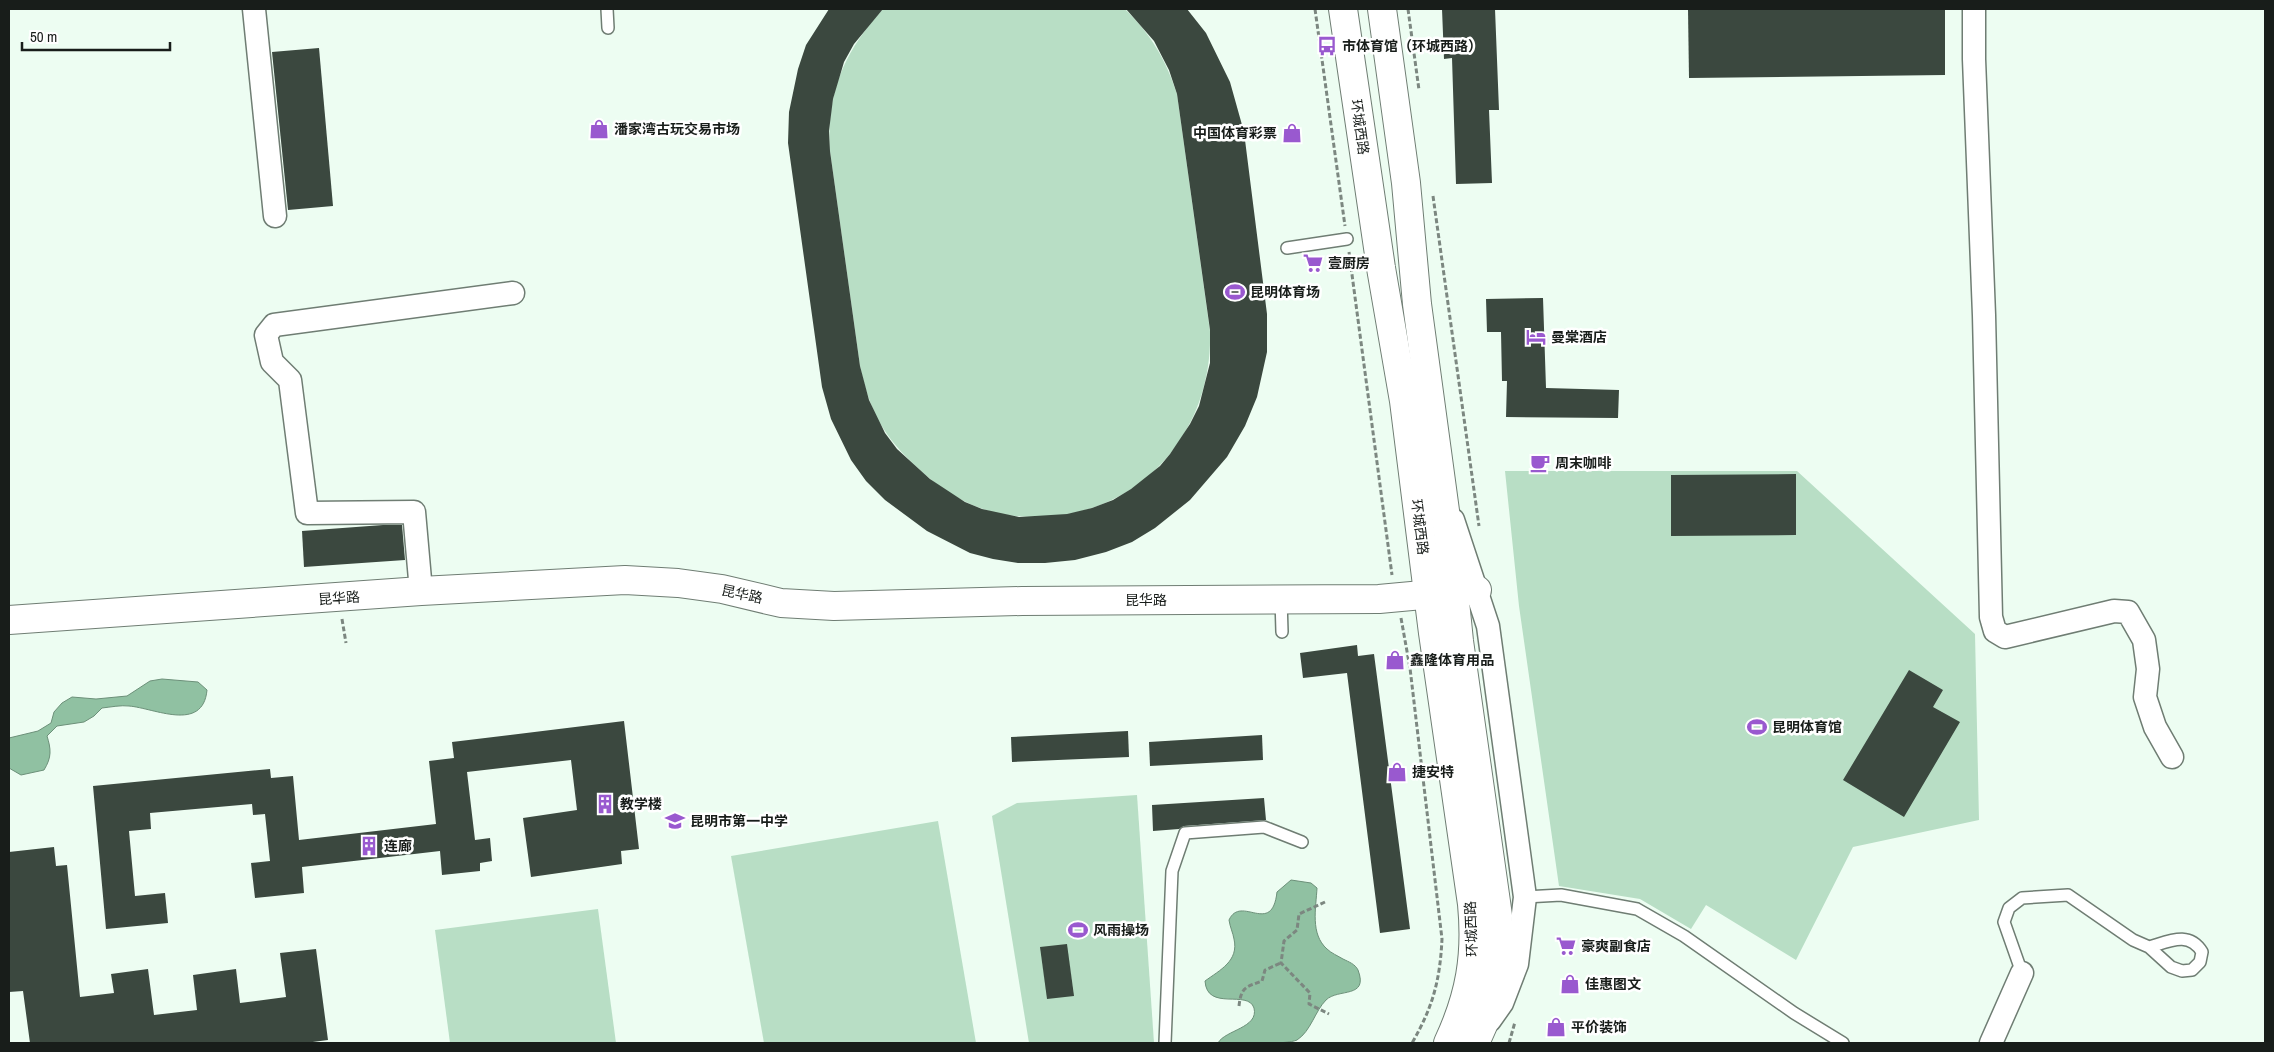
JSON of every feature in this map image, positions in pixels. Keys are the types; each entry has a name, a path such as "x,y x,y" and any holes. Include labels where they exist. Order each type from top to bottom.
{"main road":[{"name":"环城西路","path":"1343,9 1381,268 1404,401 1453,592 1473,918 1473,958 1468,990 1448,1043"},
{"name":"环城西路","path":"1382,9 1406,183 1417,304 1442,489 1453,592 1498,916 1496,978 1493,996 1477,1039"},
{"name":"昆华路","path":"9,620 421,591 625,580 678,583 722,589 781,603 834,606 1022,601 1397,598 1453,592"}],"street":[{"path":"254,9 275,216"},
{"path":"1974,9 1991,617 1995,631 2005,637 2114,611 2128,612 2144,640 2148,669 2145,697 2155,727 2172,757"},
{"path":"421,591 414,512 306,514 290,380 272,362 266,335 274,325 513,293"},
{"path":"1453,592 1490,638 1525,896 1517,964 1511,984 1502,1003 1477,1039"},
{"path":"1990,1043 2022,973"}],"lane":[{"path":"607,9 608,28"},
{"path":"1287,248 1347,239"},
{"path":"1281,599 1282,632"},
{"path":"1165,1043 1172,871 1185,833 1264,827 1302,842"},
{"path":"1525,896 1560,895 1637,909 1684,936 1794,1013 1843,1043"},
{"path":"2022,973 2004,922 2009,908 2022,898 2068,895 2132,940 2150,947"}],"path":[{"path":"1315,9 1388,552 1410,668 1442,939 1440,973 1432,1003 1412,1043"},
{"path":"1408,9 1420,96"},
{"path":"1432,193 1480,534"},
{"path":"1281,963 1284,940 1297,930 1299,914 1325,902"},
{"path":"1239,1006 1241,993 1246,987 1262,980 1265,970 1281,963"},
{"path":"1281,963 1310,993 1309,1004 1328,1014"}],"shaded area":[{"path":"883,9 1125,9 1150,38 1168,69 1177,94 1210,331 1208,366 1200,398 1187,428 1169,455 1146,478 1119,496 1088,509 1054,516 1036,517 1000,514 974,506 941,487 907,457 888,435 874,411 860,366 830,151 830,130 831,110 840,74 858,41"},
{"name":"昆明体育馆","path":"1505,471 1797,471 1975,634 1979,820 1853,847 1796,960 1706,905 1691,929 1640,899 1559,886 1519,606"},
{"path":"162,679 198,682 207,690 204,703 197,711 176,715 126,706 102,708 84,722 57,726 47,736 50,753 44,770 21,775 9,768 9,738 38,731 51,723 54,712 62,703 72,697 96,699 127,696 150,681"},
{"name":"风雨操场","path":"1137,795 1154,1043 1029,1043 992,816 1017,803"},
{"path":"938,821 976,1043 764,1043 731,856"},
{"path":"1291,880 1311,883 1317,888 1315,920 1318,936 1329,950 1352,963 1357,968 1360,979 1359,985 1356,989 1331,996 1326,1000 1306,1032 1297,1040 1271,1043 1218,1043 1227,1035 1247,1024 1254,1015 1254,1008 1250,1003 1244,1000 1213,996 1207,990 1205,981 1222,969 1234,953 1234,939 1229,920 1234,913 1241,911 1263,914 1269,912 1274,905 1277,892"},
{"path":"598,909 616,1043 450,1043 435,930"}],"building":[{"name":"昆明体育场","path":"829,9 883,9 854,44 844,62 833,99 829,131 830,151 860,366 869,400 885,433 897,449 930,479 965,502 982,509 1019,517 1067,514 1092,508 1113,500 1131,489 1160,466 1170,454 1190,424 1199,406 1210,363 1210,330 1177,94 1169,70 1154,41 1126,9 1187,9 1206,33 1230,82 1244,132 1267,314 1267,352 1257,397 1245,426 1227,457 1190,500 1155,528 1132,542 1106,552 1075,560 1045,563 1018,563 970,553 927,531 885,500 866,481 851,460 831,419 822,387 788,143 789,112 798,69 806,45"},
{"path":"1442,9 1495,9 1499,110 1489,110 1492,183 1456,184 1452,58 1444,59"},
{"path":"1688,9 1945,9 1945,75 1689,78"},
{"path":"319,48 333,206 288,210 272,52"},
{"path":"1543,298 1546,388 1619,390 1618,418 1506,417 1507,381 1502,381 1501,332 1487,332 1486,299"},
{"path":"1796,474 1796,535 1671,536 1671,475"},
{"path":"402,525 405,560 304,567 302,531"},
{"path":"1357,645 1358,656 1374,654 1410,929 1380,933 1347,673 1303,678 1300,653"},
{"path":"1909,670 1943,690 1933,707 1960,722 1904,817 1843,780"},
{"path":"624,721 639,849 621,851 622,864 531,877 523,818 577,810 571,760 467,772 475,840 490,838 492,861 480,863 480,871 442,875 440,851 302,867 304,893 255,898 251,863 270,861 265,814 253,815 252,804 150,813 151,829 129,831 135,896 165,893 168,923 106,929 93,786 270,769 271,778 293,776 299,840 436,824 429,761 454,758 452,742"},
{"path":"1128,731 1129,757 1012,762 1011,737"},
{"path":"1262,735 1263,760 1150,766 1149,742"},
{"path":"1264,798 1266,820 1184,826 1179,829 1153,831 1152,805"},
{"path":"54,847 56,866 67,865 80,997 114,993 111,974 148,969 154,1015 197,1010 193,975 236,969 240,1003 286,997 280,953 316,949 328,1040 305,1043 30,1043 23,991 9,992 9,852"},
{"path":"1067,944 1074,996 1047,999 1040,947"}],"place":[{"name":"市体育馆（环城西路）","path":"1327,46"},
{"name":"潘家湾古玩交易市场","path":"599,129"},
{"name":"中国体育彩票","path":"1292,133"},
{"name":"壹厨房","path":"1313,263"},
{"name":"昆明体育场","path":"1235,292"},
{"name":"曼棠酒店","path":"1536,337"},
{"name":"周末咖啡","path":"1540,463"},
{"name":"鑫隆体育用品","path":"1395,660"},
{"name":"昆明体育馆","path":"1757,727"},
{"name":"捷安特","path":"1397,772"},
{"name":"教学楼","path":"605,804"},
{"name":"昆明市第一中学","path":"675,821"},
{"name":"连廊","path":"369,846"},
{"name":"风雨操场","path":"1078,930"},
{"name":"豪爽副食店","path":"1566,946"},
{"name":"佳惠图文","path":"1570,984"},
{"name":"平价装饰","path":"1556,1027"}]}
